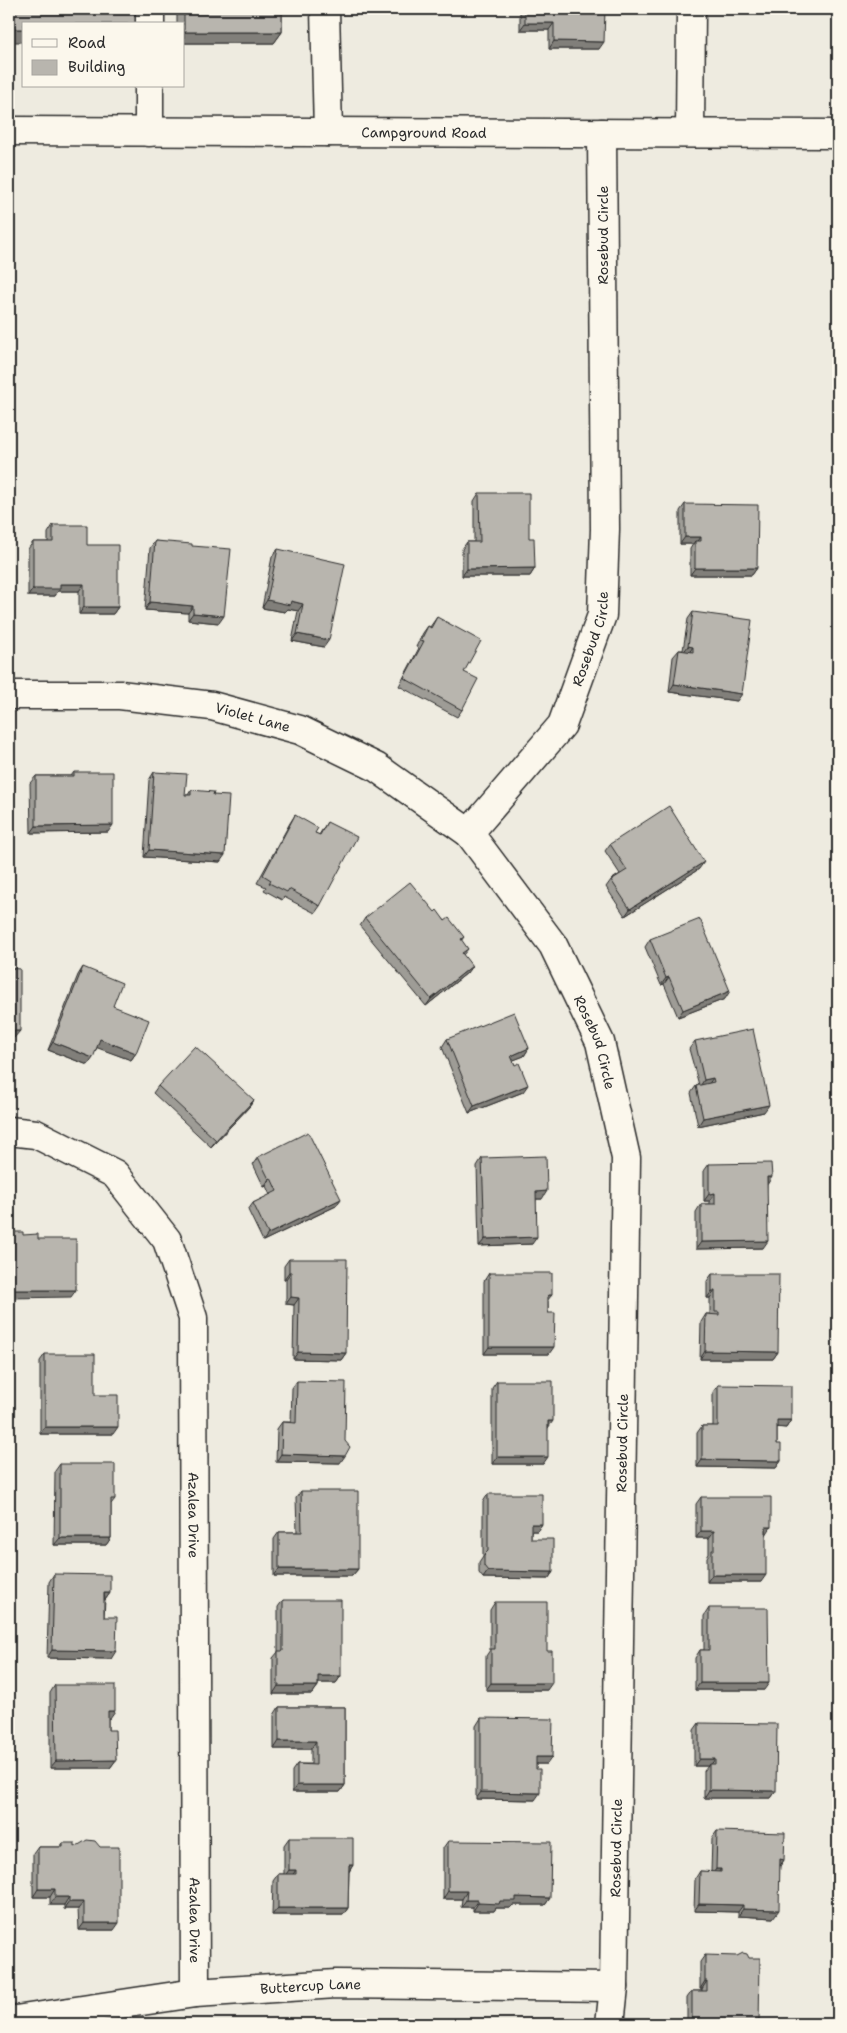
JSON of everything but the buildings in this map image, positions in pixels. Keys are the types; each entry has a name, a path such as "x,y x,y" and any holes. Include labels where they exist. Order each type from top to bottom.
{"street":[{"path":"150,9 150,22"},
{"path":"325,9 328,132"},
{"path":"690,133 691,9"},
{"path":"149,88 149,132"},
{"name":"Campground Road","path":"9,131 838,134"},
{"name":"Rosebud Circle","path":"602,133 605,529 602,614 562,724 469,834 553,945 600,1042 626,1158 614,1987 610,2024"},
{"name":"Violet Lane","path":"9,695 120,695 212,706 300,730 376,767 469,834"},
{"name":"Azalea Drive","path":"9,1131 36,1134 115,1174 167,1240 192,1318 195,1993"},
{"name":"Buttercup Lane","path":"9,2022 195,1993 336,1984 614,1987"}]}
